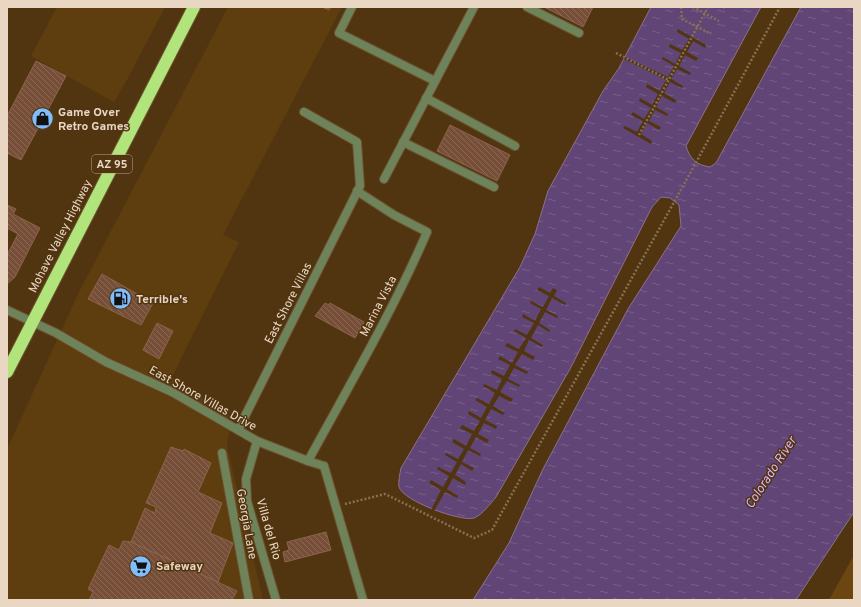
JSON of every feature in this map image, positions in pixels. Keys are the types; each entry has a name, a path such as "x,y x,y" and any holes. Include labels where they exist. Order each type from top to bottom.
{"highway":[{"name":"Mohave Valley Highway","path":"7,372 194,7"}],"street":[{"path":"352,7 339,33 435,81"},
{"path":"384,179 474,7"},
{"path":"527,7 580,33"},
{"path":"426,98 515,146"},
{"path":"304,112 357,142 358,189"},
{"path":"403,142 494,188"},
{"name":"East Shore Villas","path":"238,430 358,189"},
{"name":"Marina Vista","path":"308,461 361,365 413,265 428,232 394,215 358,189"},
{"name":"East Shore Villas Drive","path":"7,310 56,333 106,362 172,392 257,441 324,466 336,507"},
{"name":"Villa del Rio","path":"257,441 246,479 247,501 276,600"},
{"name":"Georgia Lane","path":"222,453 248,600"},
{"path":"336,507 363,600"}],"path":[{"path":"680,7 682,19 711,34"},
{"path":"693,7 719,21"},
{"path":"639,135 708,7"},
{"path":"336,507 385,494 474,538 492,530 698,160 780,7"},
{"path":"616,53 669,80"}],"shaded area":[{"path":"57,7 165,7 114,102 31,56"},
{"path":"228,7 342,7 223,235 239,242 172,377 232,417 227,446 263,600 7,600 7,449 78,294"},
{"path":"854,555 854,600 829,600"}],"water":[{"name":"Colorado River","path":"651,7 761,7 686,146 694,161 701,165 710,167 716,163 801,7 854,7 854,512 796,600 473,600 509,543 542,471 628,309 681,226 679,205 670,198 661,197 652,207 570,369 496,497 483,512 474,518 457,517 421,504 403,493 399,487 401,468 520,267 535,234 548,191 603,91 619,68"}],"pier":[{"path":"678,29 706,45 705,48 693,41 687,52 698,58 696,61 685,55 679,66 691,73 690,75 677,69 671,79 683,86 682,88 670,82 664,93 676,100 675,103 662,96 656,107 668,114 667,116 655,110 649,121 661,127 659,130 647,123 641,134 652,141 651,144 623,128 625,126 637,132 643,121 631,115 633,112 644,119 651,108 639,101 640,98 652,105 658,94 646,87 647,84 660,91 666,80 622,58 623,56 668,77 674,66 662,59 663,57 675,64 681,53 669,47 670,44 682,50 689,39 677,32"},
{"path":"539,287 550,293 553,288 557,290 554,296 566,303 565,305 552,298 546,310 558,316 557,318 545,312 539,323 550,330 549,332 538,325 531,338 543,345 542,347 529,340 524,351 535,357 533,360 522,354 515,365 528,372 527,374 514,368 508,379 520,385 519,387 507,381 500,392 513,399 511,402 499,396 493,406 505,413 503,415 491,409 485,420 497,426 496,429 484,423 478,434 489,440 487,443 476,437 470,448 481,454 480,456 468,450 462,462 474,468 472,471 461,464 455,475 466,482 465,485 453,478 447,489 458,496 457,498 445,492 434,511 431,510 441,490 429,483 431,480 443,487 449,476 437,469 438,467 451,473 457,462 445,455 446,453 458,459 464,449 452,442 454,439 466,446 472,434 460,428 462,425 474,431 480,421 468,414 469,411 481,418 487,407 475,400 477,398 489,404 495,393 483,386 484,384 497,390 502,379 491,373 492,370 504,376 510,365 498,359 500,356 512,363 518,352 505,346 507,343 519,349 526,338 514,331 515,329 527,335 534,323 522,317 523,314 535,321 541,309 530,303 531,301 543,307 549,296 537,290"}],"building":[{"path":"322,7 331,7 329,10"},
{"path":"544,7 593,7 583,27"},
{"path":"36,61 66,76 21,160 7,153 7,116"},
{"path":"450,125 510,155 497,181 437,151"},
{"path":"7,205 16,209 13,214 40,228 15,277 7,284 7,255 18,234 7,228"},
{"path":"102,274 153,303 141,325 88,299"},
{"path":"325,303 329,305 330,303 364,322 355,338 315,316"},
{"path":"157,323 173,331 159,359 143,350"},
{"path":"171,447 183,451 184,449 211,463 198,492 222,503 210,533 233,543 218,582 131,542 145,508 155,513 156,507 146,503"},
{"path":"326,532 331,550 285,562 283,552 289,550 287,542"},
{"name":"Safeway","path":"123,541 131,542 237,591 232,600 89,600 93,592 88,589 109,545 119,550"}],"place":[{"name":"Game Over Retro Games","path":"43,119"},
{"name":"Terrible's","path":"121,299"},
{"name":"Safeway","path":"141,566"}]}
